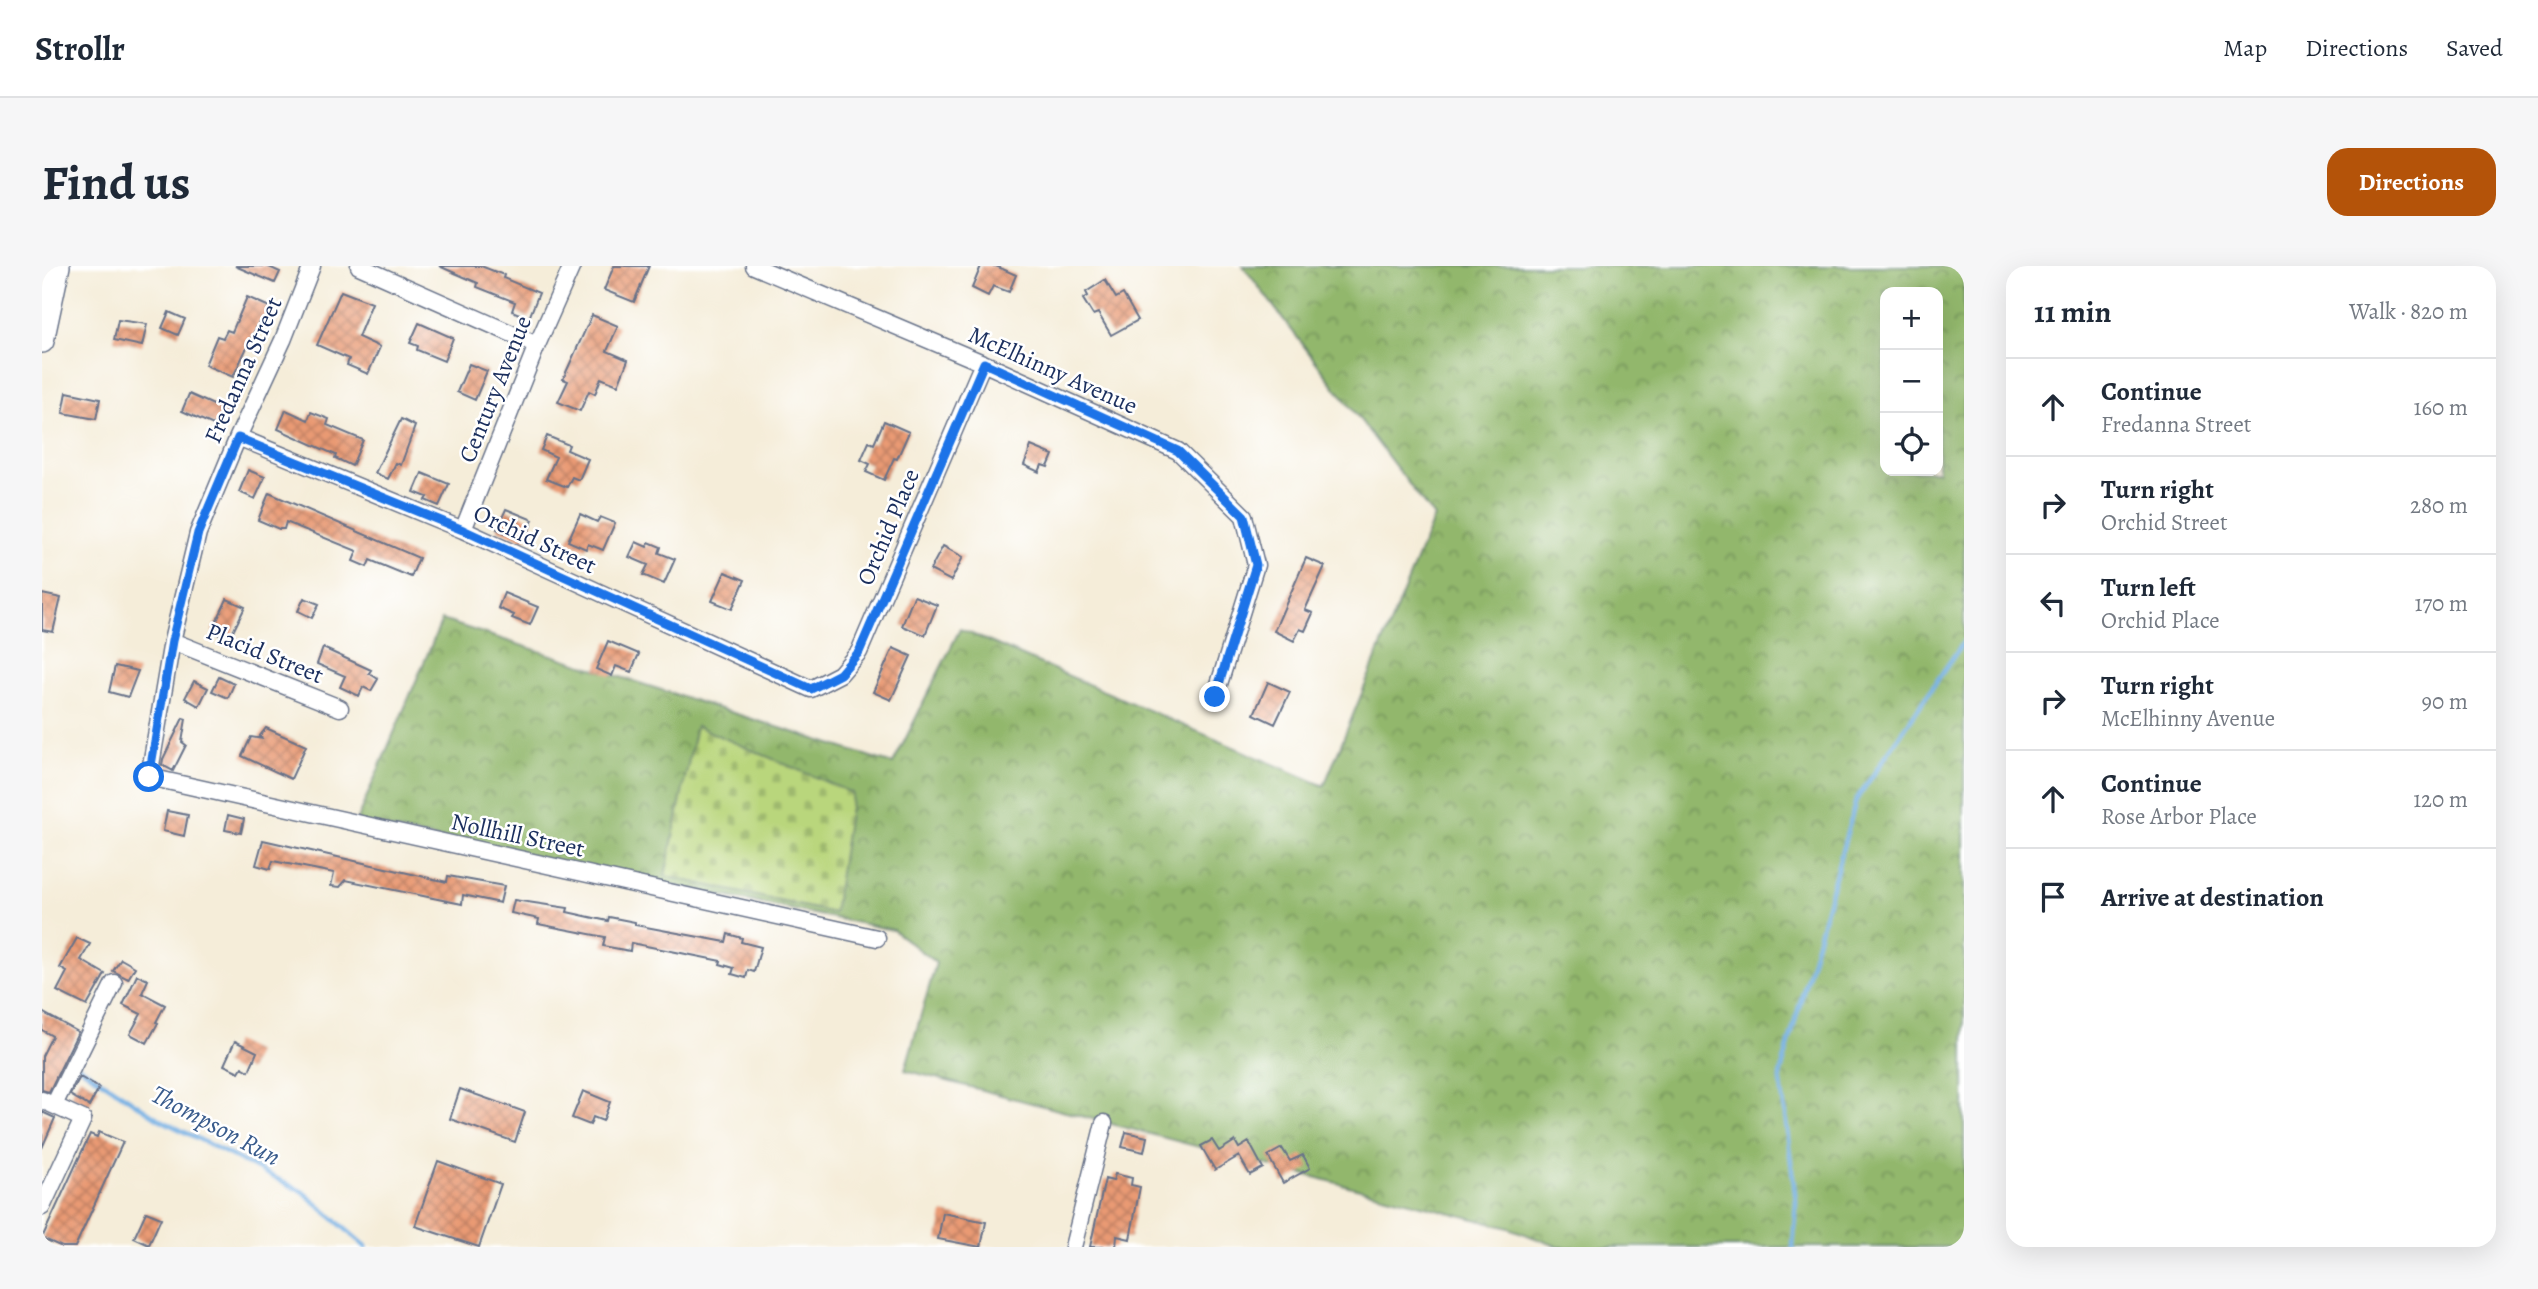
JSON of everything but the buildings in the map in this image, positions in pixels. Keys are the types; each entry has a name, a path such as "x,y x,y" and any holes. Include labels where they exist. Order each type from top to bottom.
{"street":[{"path":"42,341 58,266"},
{"name":"Fredanna Street","path":"149,777 172,641 198,533 283,340 312,266"},
{"path":"359,266 537,345"},
{"name":"Century Avenue","path":"463,530 537,345 572,266"},
{"name":"McElhinny Avenue","path":"754,266 984,363 1178,451 1244,516 1256,565 1215,697"},
{"name":"Orchid Place","path":"811,689 840,674 859,652 984,363"},
{"name":"Orchid Street","path":"238,438 463,530 811,689"},
{"name":"Placid Street","path":"172,641 340,708"},
{"name":"Nollhill Street","path":"149,777 877,938"},
{"path":"42,1207 83,1119 48,1102 73,1064 114,983"},
{"path":"1073,1247 1104,1123"}],"green space":[{"path":"1243,266 1964,266 1964,1247 1559,1247 1509,1228 905,1070 936,963 893,930 356,822 442,620 893,764 960,629 1324,786 1434,517"},
{"path":"696,726 852,793 834,913 665,876"}],"waterway":[{"path":"1793,1247 1796,1201 1780,1076 1856,800 1964,641"},
{"name":"Thompson Run","path":"79,1066 159,1119 303,1192 366,1247"}],"route":[{"path":"149,777 172,641 198,533 238,438 463,530 811,689 840,674 859,652 984,363 1178,451 1244,516 1256,565 1215,697"}]}
